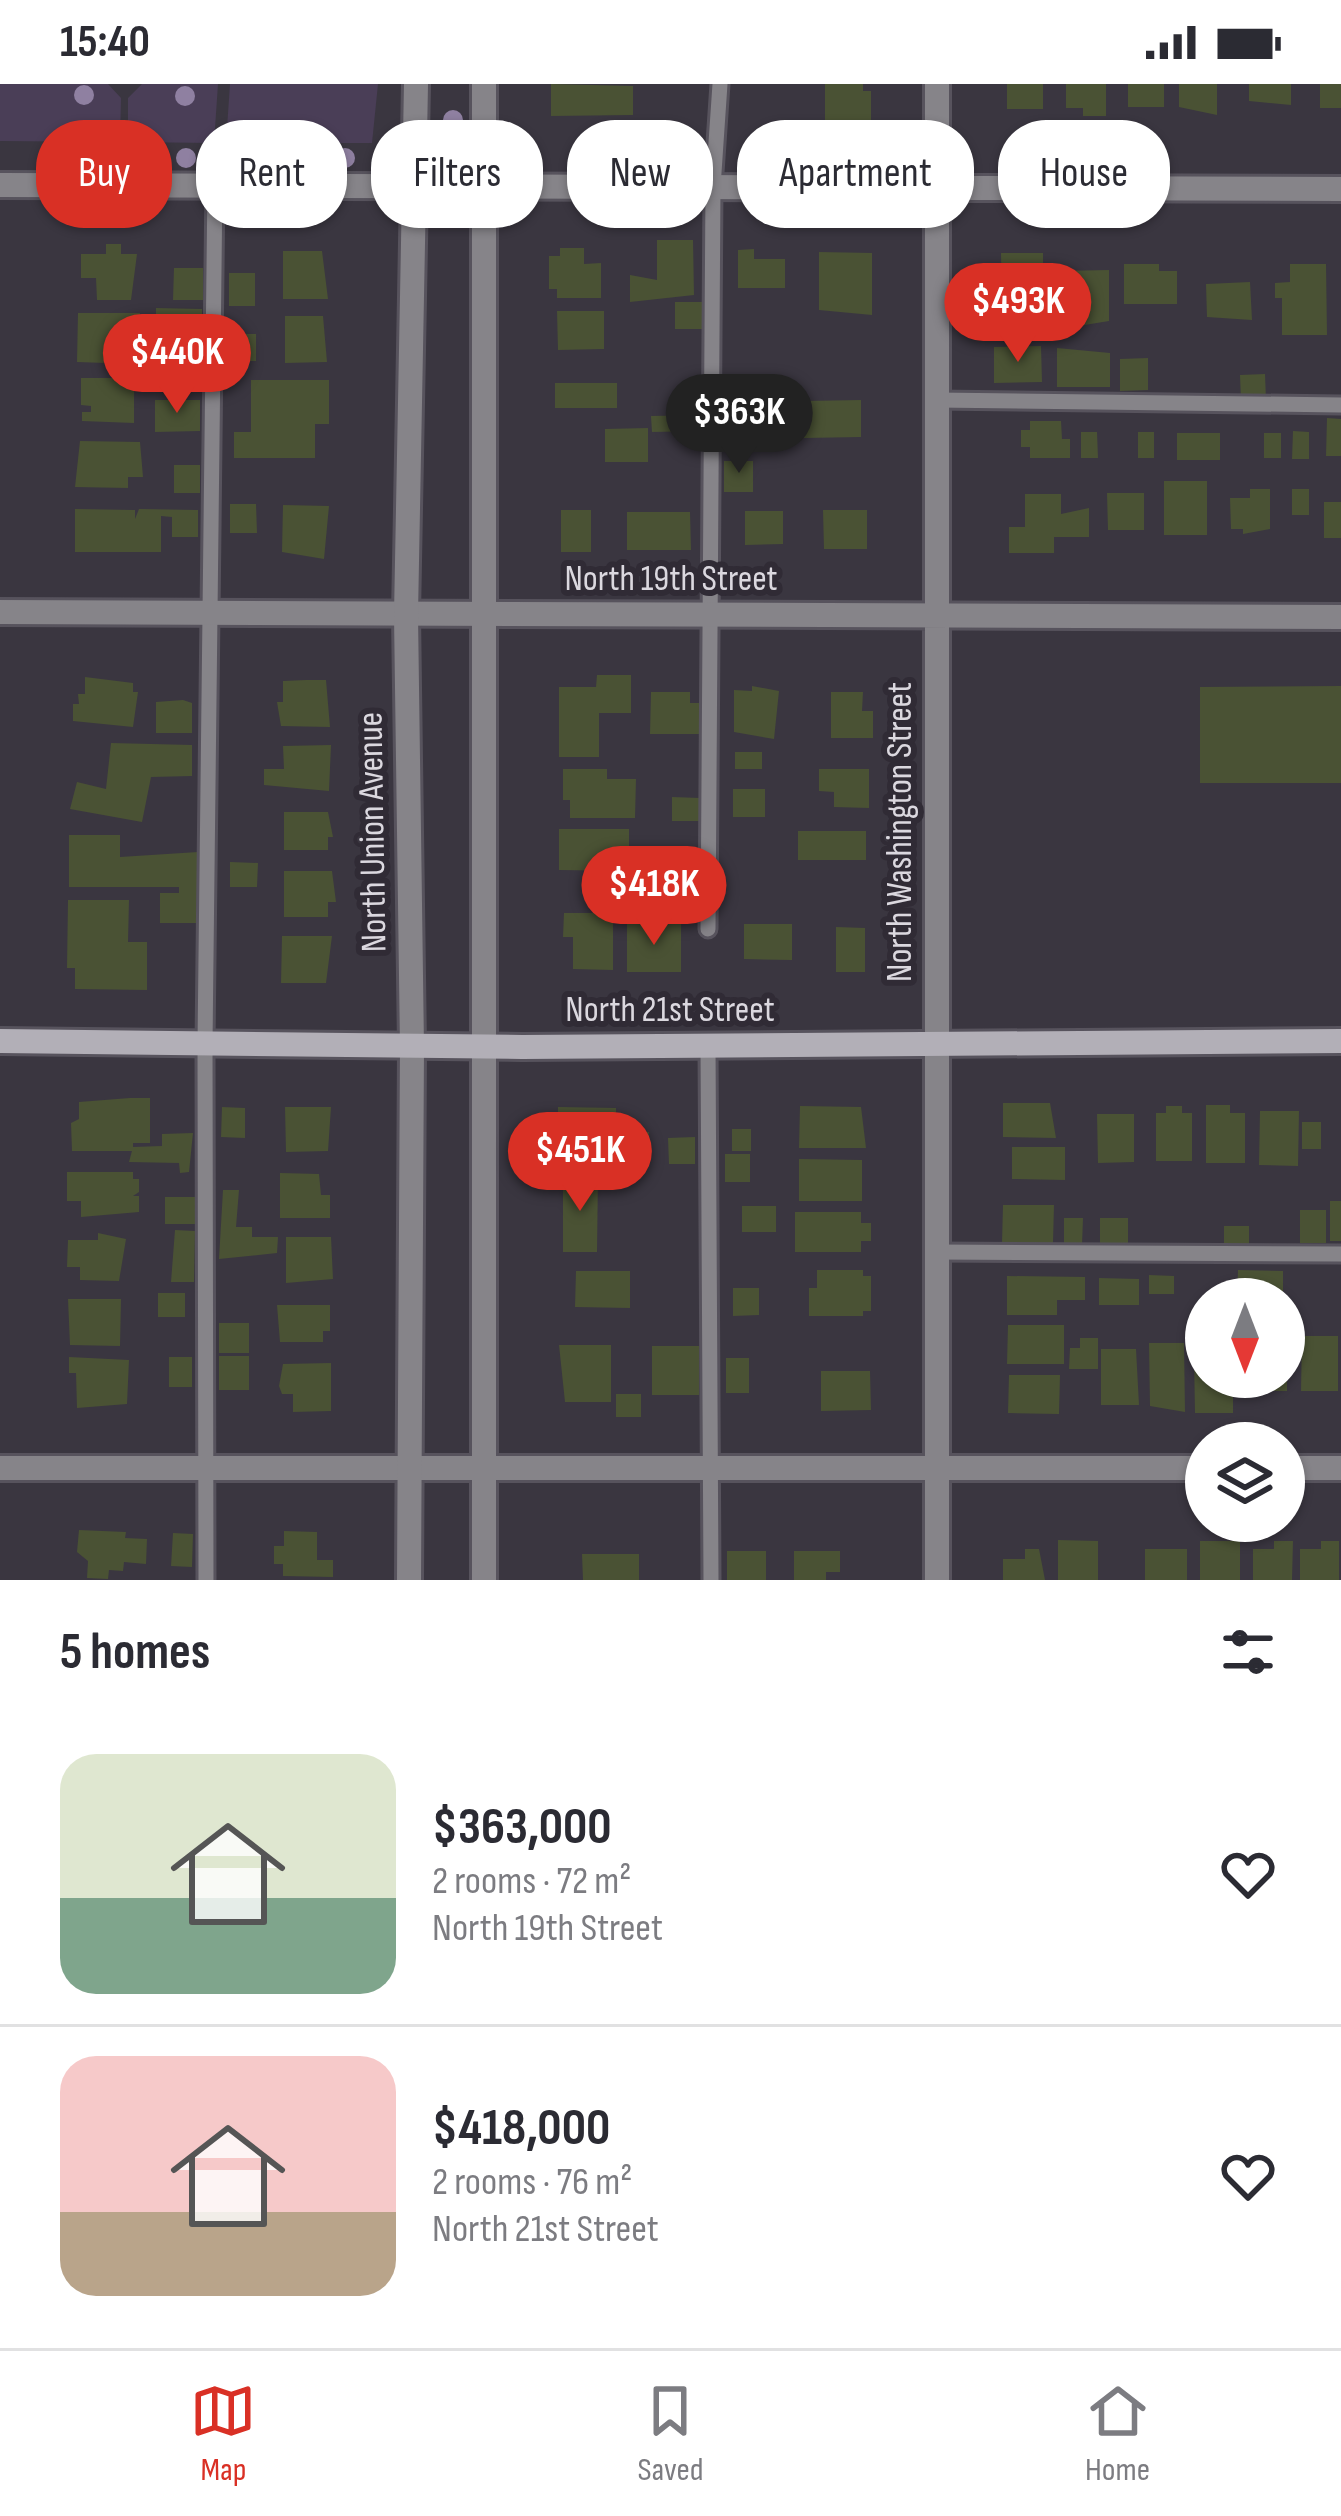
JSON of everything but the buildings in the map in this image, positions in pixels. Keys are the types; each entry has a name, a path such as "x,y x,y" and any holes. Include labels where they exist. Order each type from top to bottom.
{"main road":[{"name":"North 21st Street","path":"0,1041 483,1047 1341,1041"}],"street":[{"name":"North Union Avenue","path":"415,120 416,84"},
{"path":"483,120 484,84"},
{"name":"North Washington Street","path":"938,84 939,120"},
{"path":"0,185 196,183"},
{"path":"713,187 737,187"},
{"path":"974,187 1341,189"},
{"name":"North Union Avenue","path":"409,1580 412,1047 406,615 412,228"},
{"path":"482,228 484,1580"},
{"name":"North Washington Street","path":"937,1580 936,400 940,228"},
{"name":"North 19th Street","path":"0,612 1341,616"},
{"path":"0,1468 1185,1468"},
{"path":"1305,1468 1341,1468"}],"lane":[{"path":"713,187 720,84"},
{"path":"206,1580 205,1045 214,228"},
{"path":"708,929 713,228"},
{"path":"936,400 1341,405"},
{"path":"708,1046 711,1580"},
{"path":"936,1252 1341,1254"}],"shaded area":[{"path":"0,84 108,84 121,98 120,120 36,120 36,141 0,141"},
{"path":"142,84 218,84 216,120 196,120 196,143 172,143 172,120 128,120 128,98"},
{"path":"230,84 378,84 371,143 347,143 347,120 228,120"}]}
